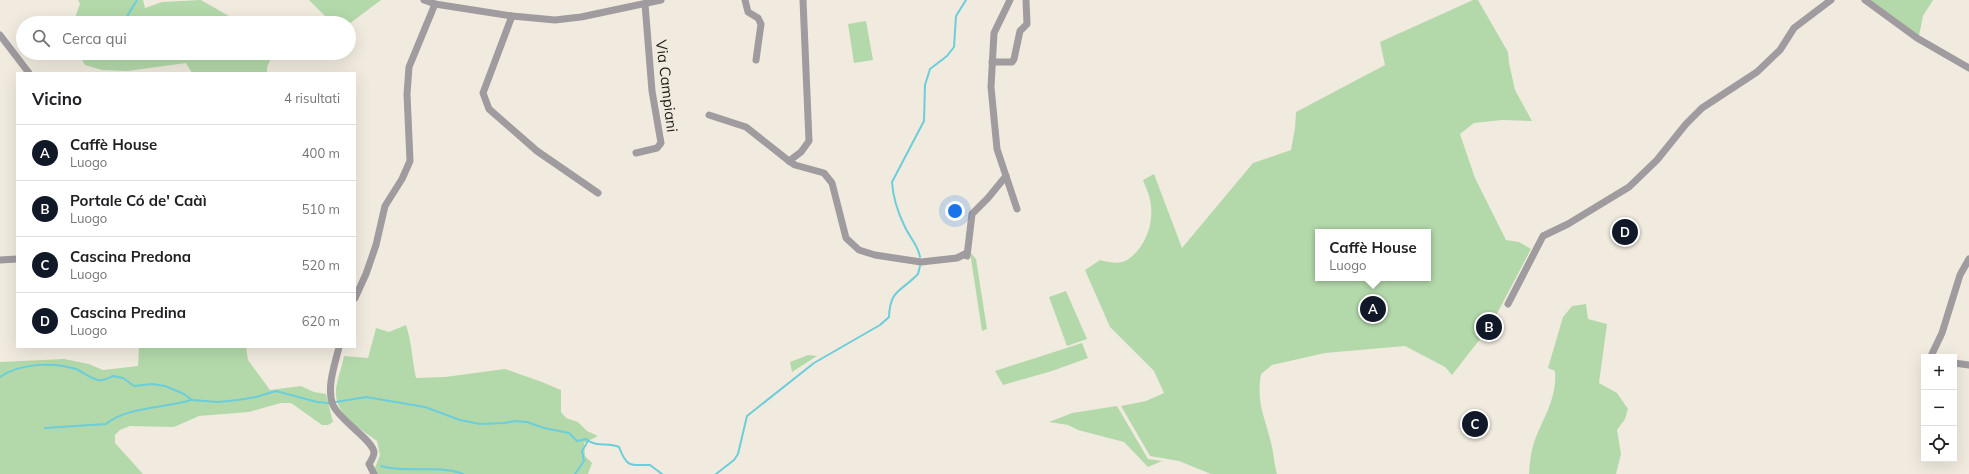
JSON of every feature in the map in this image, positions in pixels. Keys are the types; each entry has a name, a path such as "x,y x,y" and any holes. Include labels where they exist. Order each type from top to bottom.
{"street":[{"path":"424,0 435,4 512,16 554,20 581,17 660,0"},
{"path":"745,0 745,8 748,12 758,18 761,24 756,60"},
{"path":"789,161 801,152 809,141 803,0"},
{"path":"1010,0 994,33 991,87 997,149 1017,209"},
{"path":"992,62 1012,62 1014,59 1020,31 1027,24 1026,0"},
{"path":"1508,304 1543,236 1568,224 1629,187 1657,160 1686,124 1702,108 1762,67 1780,50 1794,28 1831,0"},
{"path":"1865,0 1917,38 1969,68"},
{"path":"356,296 366,274 376,245 385,206 402,179 410,161 407,94 409,67 435,4"},
{"name":"Via Campiani","path":"636,153 657,148 661,143 652,91 645,4"},
{"path":"512,16 483,93 489,109 549,161 598,193"},
{"path":"0,35 16,56"},
{"path":"19,60 28,72"},
{"path":"709,115 746,127 795,165 824,173 832,183 846,238 859,250 875,255 922,262 957,258 967,254 972,214 988,198 1006,176"},
{"path":"0,260 16,259"},
{"path":"1932,354 1942,333 1960,275 1969,259"},
{"path":"339,348 331,386 333,405 345,420 371,446 373,456 369,464 374,474"},
{"path":"1957,363 1969,365"}],"green space":[{"path":"78,0 143,0 145,8 162,2 201,0 229,16 76,16 80,4"},
{"path":"309,0 381,0 356,19 356,16 325,16"},
{"path":"1473,0 1478,0 1508,52 1515,90 1532,121 1502,120 1474,123 1460,134 1475,178 1506,240 1519,242 1531,249 1491,325 1452,375 1445,367 1405,346 1325,353 1272,365 1261,374 1260,402 1269,434 1277,474 1211,474 1179,461 1150,456 1121,406 1146,401 1164,393 1154,371 1110,327 1085,270 1100,260 1114,263 1124,262 1134,255 1139,249 1148,233 1151,217 1148,192 1143,180 1154,174 1182,248 1253,163 1291,150 1296,112 1385,65 1380,42"},
{"path":"1871,0 1933,0 1923,16 1919,36"},
{"path":"866,21 873,60 854,63 848,24"},
{"path":"82,60 270,60 267,67 267,72 191,72 186,63 127,71 102,70 85,65"},
{"path":"970,252 976,259 987,329 982,331"},
{"path":"1066,291 1087,339 1067,346 1049,297"},
{"path":"1586,304 1588,319 1607,324 1599,383 1617,393 1628,409 1625,419 1617,430 1621,454 1616,474 1529,474 1533,446 1550,406 1554,389 1555,371 1548,368 1563,317 1572,306"},
{"path":"406,325 410,338 416,378 445,377 505,369 561,390 561,412 566,418 578,422 587,431 598,436 584,443 585,456 592,463 588,474 377,474 374,470 380,455 377,441 356,426 344,414 336,399 336,390 344,356 368,358 376,328 389,332"},
{"path":"1082,343 1088,358 1052,371 1003,385 995,371"},
{"path":"139,348 246,348 248,360 270,390 301,386 314,392 326,394 333,422 328,425 322,425 291,403 281,403 249,412 199,416 174,427 130,426 120,430 115,435 115,443 143,474 0,474 0,362 64,359 89,364 103,370 138,366"},
{"path":"808,355 817,356 792,372 790,362"},
{"path":"1117,406 1148,459 1162,461 1148,467 1124,442 1078,430 1068,425 1049,422 1072,413"}],"waterway":[{"path":"127,16 137,0"},
{"path":"920,257 918,249 900,216 892,182 924,121 925,85 930,69 947,56 954,47 956,16 966,0"},
{"path":"716,474 734,460 738,454 747,416 814,363 880,325 889,317 894,296 918,274 920,266"},
{"path":"0,377 8,372 27,366 57,365 76,369 98,380 104,380 113,376 123,378 134,386 152,384 165,386 184,394 192,400 218,402 238,400 256,397 276,391 317,402 329,403"},
{"path":"336,402 366,397 425,407 460,420 480,424 516,421 527,422 544,428 569,433 577,441 586,439 590,442 598,444 619,447 624,459 630,464 650,465 662,474"},
{"path":"45,428 106,424 114,418 124,414 191,400"},
{"path":"575,474 584,461 582,451 588,441"},
{"path":"381,466 401,469 443,470 463,474"}],"place":[{"name":"Cascina Predina","path":"1625,232"},
{"name":"Caffè House","path":"1373,309"},
{"name":"Portale Có de' Caàì","path":"1489,327"},
{"name":"Cascina Predona","path":"1475,424"}]}
